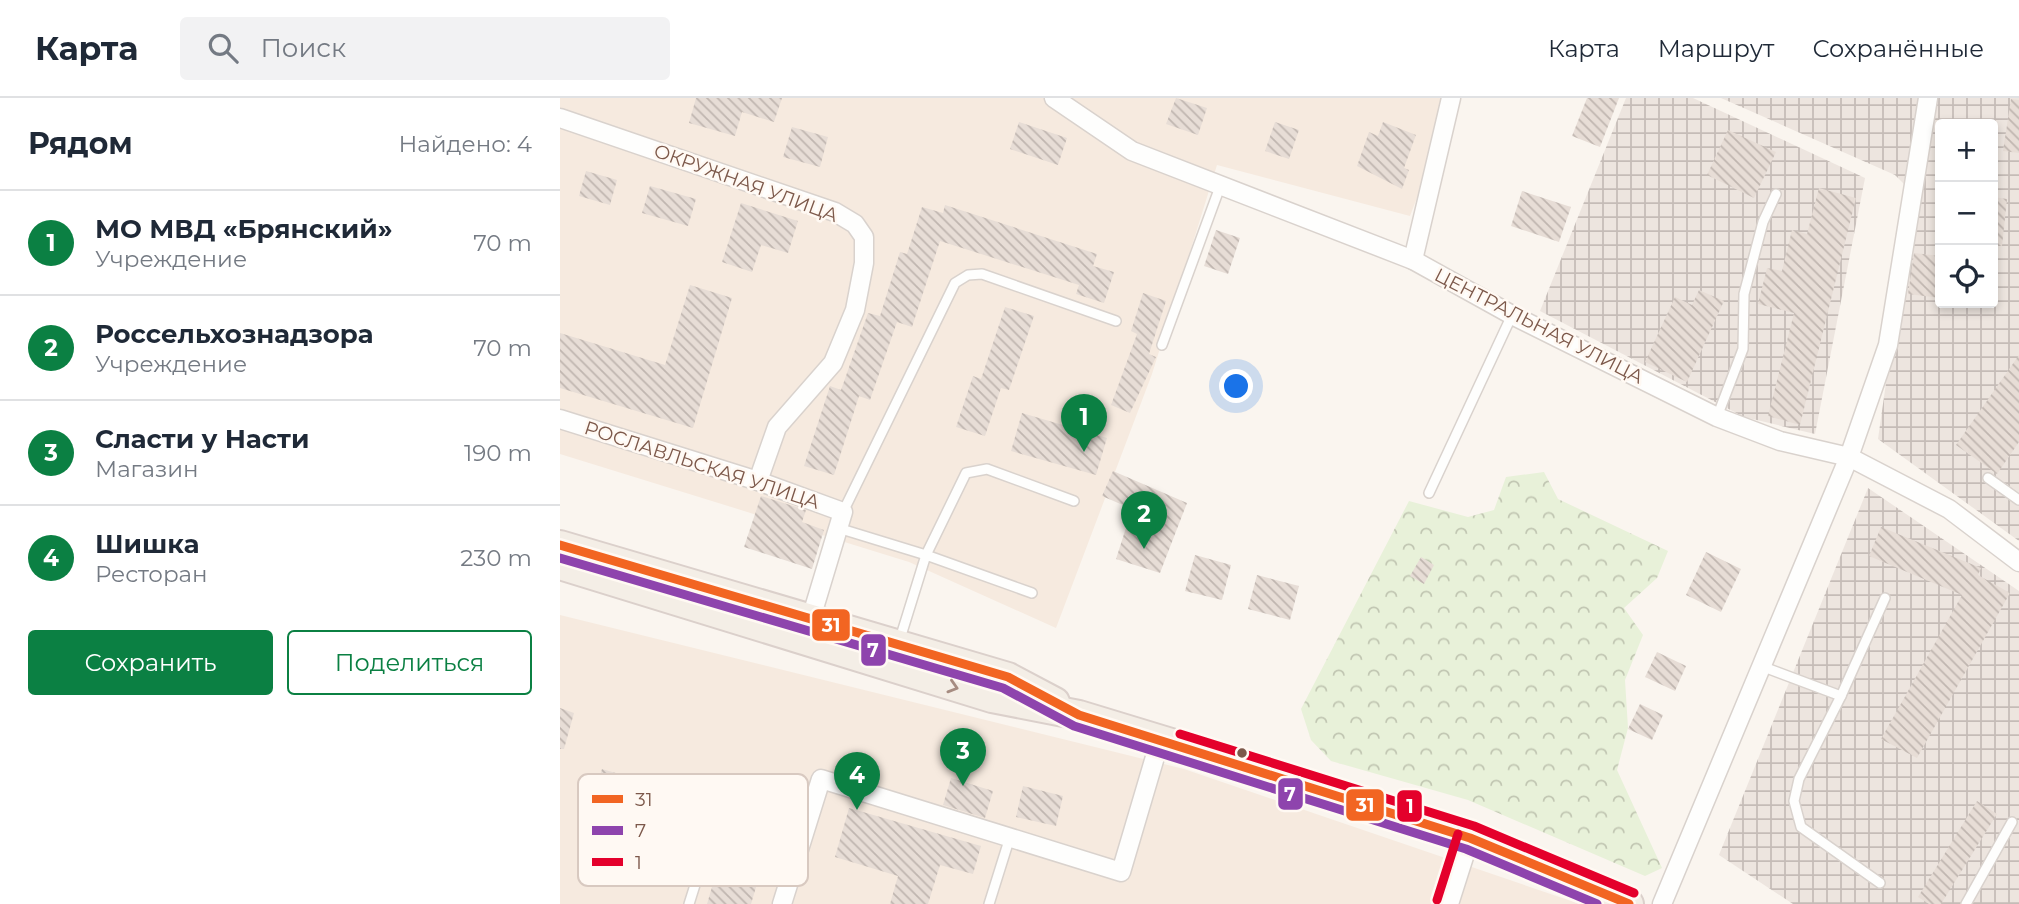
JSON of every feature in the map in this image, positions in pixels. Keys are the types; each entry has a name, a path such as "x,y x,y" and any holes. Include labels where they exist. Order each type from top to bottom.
{"main road":[{"path":"560,545 807,630"},
{"path":"560,565 807,630 894,656 992,698 1079,715 1296,780 1469,838 1629,904"}],"street":[{"name":"ЦЕНТРАЛЬНАЯ УЛИЦА","path":"1054,98 1132,151 1413,260 1512,315 1717,416 1780,441 1849,457 1949,509 2019,562"},
{"path":"1413,260 1451,98"},
{"path":"1662,904 1849,457 1888,345 1928,98"},
{"name":"ОКРУЖНАЯ УЛИЦА","path":"560,118 835,212 855,224 864,237 864,263 855,310 833,363 777,427 758,481"},
{"name":"РОСЛАВЛЬСКАЯ УЛИЦА","path":"560,419 758,481 841,520"},
{"path":"807,630 841,520"},
{"path":"808,821 821,779 1121,872 1160,740"},
{"path":"1449,904 1469,838"},
{"path":"782,904 788,886"}],"lane":[{"path":"1162,345 1221,184"},
{"path":"1717,416 1743,349 1744,293 1763,222 1776,194"},
{"path":"1032,593 926,555 841,520 955,283 968,275 982,274 1116,321"},
{"path":"1429,494 1512,315"},
{"path":"894,656 926,555 966,474 987,469 1074,501"},
{"path":"1988,478 2019,500"},
{"path":"1880,883 1801,827 1794,801 1799,779 1841,696 1885,598"},
{"path":"1761,666 1841,696"},
{"path":"1966,904 2012,822"},
{"path":"989,904 1010,837"},
{"path":"689,904 695,886"}],"shaded area":[{"path":"560,98 1455,98 1410,216 1217,165 1152,374 1056,628 909,562 560,454"},
{"path":"1626,98 1693,98 1865,178 1815,434 1744,417 1540,311"},
{"path":"1721,98 2019,98 2019,541 1878,439 1913,193 1895,175"},
{"path":"1868,488 2019,591 2019,904 1793,904 1719,855"},
{"path":"560,615 1184,769 1580,904 560,904"}],"green space":[{"path":"1544,472 1558,499 1668,551 1657,578 1624,608 1643,635 1625,680 1628,728 1617,770 1662,868 1645,876 1468,800 1331,761 1311,740 1301,709 1409,501 1468,517 1494,510 1506,477"}],"building":[{"path":"696,98 782,98 774,122 742,112 735,136 689,123"},
{"path":"1176,98 1207,108 1198,135 1166,124"},
{"path":"1587,98 1619,98 1600,147 1572,136"},
{"path":"2011,99 2019,100 2019,153 2003,151"},
{"path":"1019,122 1067,138 1058,165 1010,149"},
{"path":"1275,122 1299,130 1289,159 1265,151"},
{"path":"1383,122 1416,135 1404,168 1409,170 1402,189 1357,166 1369,132 1378,136"},
{"path":"792,127 828,137 820,167 783,157"},
{"path":"1728,130 1776,152 1754,198 1707,175"},
{"path":"586,171 617,180 610,205 579,196"},
{"path":"650,186 696,199 688,226 642,213"},
{"path":"1819,188 1856,198 1800,425 1768,416 1794,313 1758,304 1767,268 1782,271 1792,230 1807,234"},
{"path":"1522,191 1571,207 1559,242 1511,226"},
{"path":"1998,198 2007,199 2002,246 1998,246"},
{"path":"741,203 798,221 788,253 761,245 752,272 722,262"},
{"path":"945,205 1097,254 1093,266 1114,272 1104,303 1076,294 1079,285 940,241 912,327 897,322 870,400 859,396 834,475 804,466 830,386 841,390 868,313 880,316 900,252 907,254 922,207 943,213"},
{"path":"1216,230 1240,238 1228,274 1204,266"},
{"path":"1914,253 1935,255 1935,297 1908,294"},
{"path":"690,285 732,298 693,428 560,388 560,333 665,365"},
{"path":"1699,290 1724,301 1687,382 1645,362 1675,297 1692,305"},
{"path":"1143,293 1166,301 1149,354 1156,357 1130,413 1111,405 1137,334 1131,331"},
{"path":"1005,307 1034,316 1009,390 1001,388 985,436 956,427 973,376 981,379"},
{"path":"2019,355 2019,442 1997,474 1956,445"},
{"path":"1022,413 1107,438 1096,475 1011,451"},
{"path":"1113,471 1187,503 1160,573 1116,559 1132,509 1102,496"},
{"path":"761,496 806,510 802,522 824,530 812,569 744,547"},
{"path":"1881,527 1981,568 1978,575 2010,593 1917,758 1881,739 1962,595 1869,556"},
{"path":"1706,552 1741,569 1721,612 1686,595"},
{"path":"1195,555 1231,565 1222,600 1185,591"},
{"path":"1421,557 1434,565 1424,584 1410,576"},
{"path":"1257,575 1299,586 1290,620 1248,609"},
{"path":"1657,652 1686,666 1675,691 1645,677"},
{"path":"1640,704 1663,715 1652,740 1628,729"},
{"path":"560,708 574,713 564,749 560,749"},
{"path":"602,769 619,774 600,774"},
{"path":"951,778 993,791 985,818 943,805"},
{"path":"1023,786 1063,796 1056,826 1016,817"},
{"path":"1977,801 1997,814 1941,904 1929,904 1918,897"},
{"path":"849,808 981,846 973,874 940,865 928,904 890,904 898,876 835,857"},
{"path":"712,886 756,886 751,904 707,904"}],"transit line":[{"name":"31","path":"560,545 1008,677 1079,715 1470,838 1629,904"},
{"name":"7","path":"560,558 1003,688 1074,726 1466,849 1597,904"},
{"name":"1","path":"1180,734 1474,826 1634,893"},
{"name":"1","path":"1437,900 1458,834"}],"place":[{"name":"МО МВД «Брянский»","path":"1084,452"},
{"name":"Россельхознадзора","path":"1144,549"},
{"name":"Сласти у Насти","path":"963,786"},
{"name":"Шишка","path":"857,810"}]}
